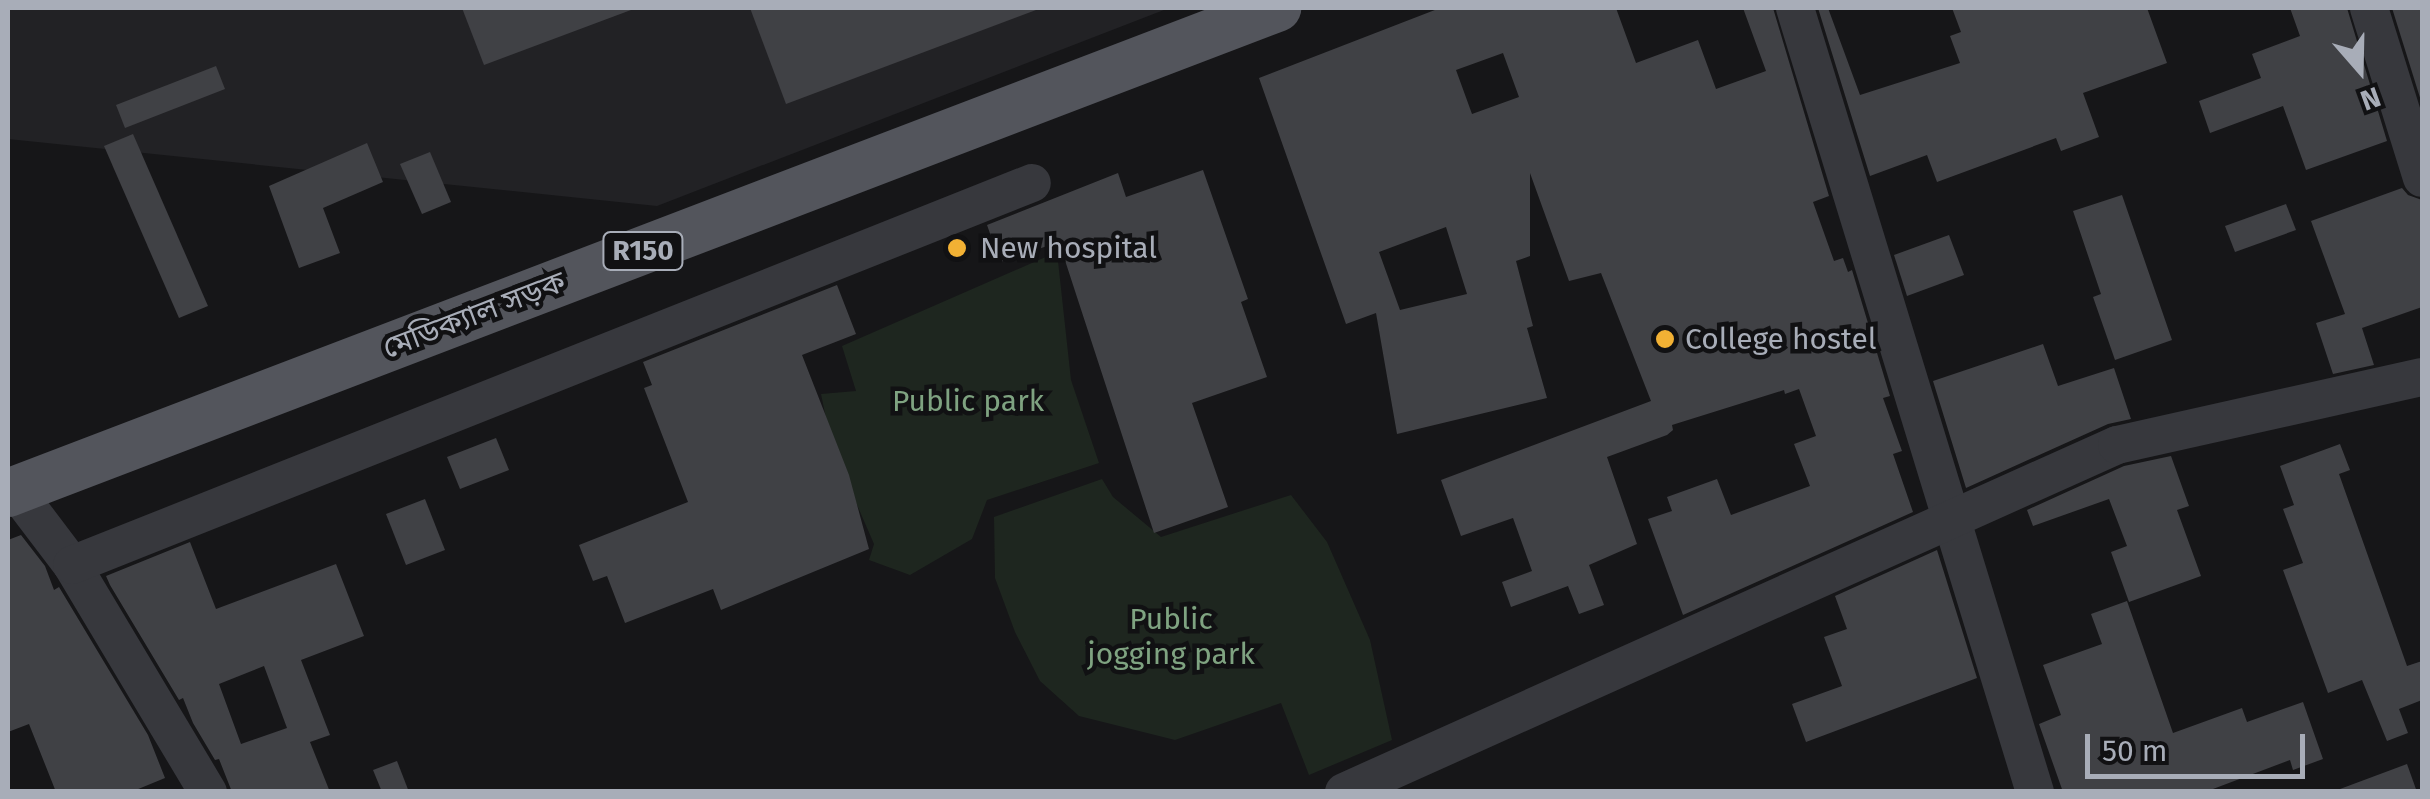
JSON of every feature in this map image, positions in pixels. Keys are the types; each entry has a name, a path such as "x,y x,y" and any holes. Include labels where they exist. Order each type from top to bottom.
{"main road":[{"name":"মেডিক্যাল সড়ক","path":"11,492 1278,8"}],"street":[{"path":"1795,8 1954,517 2035,792"},
{"path":"2369,8 2422,178"},
{"path":"72,565 1032,184"},
{"path":"1344,792 2118,445 2422,378"},
{"path":"11,492 72,565 208,792"}],"shaded area":[{"path":"8,8 1169,8 657,206 8,139"}],"green space":[{"name":"Public park","path":"1057,252 1071,380 1099,463 987,500 972,539 910,575 869,560 874,544 832,447 821,394 856,391 842,346"},
{"name":"Public jogging park","path":"1102,479 1113,497 1161,537 1291,495 1327,542 1370,640 1392,740 1309,775 1281,703 1175,740 1079,716 1040,681 1015,632 995,578 994,517"}],"building":[{"path":"462,8 631,8 631,10 484,65"},
{"path":"750,8 1035,8 1036,10 786,104"},
{"path":"1440,8 1616,8 1636,63 1698,40 1716,89 1766,71 1743,8 1773,8 1829,196 1813,202 1834,261 1843,258 1848,272 1852,270 1890,396 1883,398 1902,451 1893,454 1913,512 1683,615 1648,519 1672,511 1667,497 1717,479 1731,515 1810,486 1794,444 1816,436 1799,389 1785,394 1784,390 1672,425 1673,430 1667,435 1607,457 1637,544 1589,565 1604,605 1579,614 1568,586 1511,607 1502,582 1532,571 1513,518 1461,536 1441,480 1651,401 1601,273 1569,281 1530,173 1530,256 1516,261 1533,326 1527,328 1547,398 1397,434 1376,313 1346,324 1259,78","holes":["1503,53 1519,97 1472,114 1456,70","1446,227 1467,294 1400,310 1379,252"]},
{"path":"1818,8 1828,8 1860,95 1960,63 1950,36 1961,32 1952,8 2147,8 2167,63 2083,93 2099,137 2061,151 2056,138 1937,182 1927,155 1870,176"},
{"path":"2290,8 2347,8 2387,141 2306,170 2283,106 2210,133 2199,101 2261,78 2252,54 2300,36"},
{"path":"2392,8 2422,8 2422,104"},
{"path":"216,66 225,89 125,128 116,105"},
{"path":"133,134 208,306 179,318 104,146"},
{"path":"367,143 383,182 323,208 340,253 299,268 269,186"},
{"path":"430,152 451,202 422,214 400,164"},
{"path":"1203,170 1248,299 1241,302 1267,377 1192,403 1228,507 1154,533 1059,242 1000,262 987,225 1118,173 1126,197"},
{"path":"2402,188 2422,200 2422,307 2362,328 2374,365 2333,374 2316,323 2345,314 2311,221"},
{"path":"2122,195 2172,340 2115,360 2093,297 2101,294 2073,211"},
{"path":"2286,204 2296,230 2235,252 2225,226"},
{"path":"1949,235 1964,275 1907,296 1894,255"},
{"path":"837,285 856,334 802,355 849,475 869,549 721,610 713,589 625,623 607,576 593,581 579,545 688,502 644,388 652,385 643,362"},
{"path":"2043,344 2058,386 2114,368 2131,419 2108,424 1966,488 1933,381"},
{"path":"496,438 509,470 460,489 447,457"},
{"path":"2340,444 2350,470 2339,474 2407,666 2422,661 2422,700 2399,709 2408,733 2387,741 2362,680 2328,693 2283,570 2303,563 2283,509 2294,505 2280,466"},
{"path":"2171,456 2189,506 2177,510 2201,576 2129,602 2111,552 2127,546 2109,499 2033,526 2027,510 2124,466"},
{"path":"425,499 445,550 406,565 386,514"},
{"path":"21,535 45,566 54,590 59,587 148,735 165,778 131,792 56,792 29,724 8,732 8,540"},
{"path":"190,542 216,609 336,564 364,636 301,660 330,735 310,742 330,792 232,792 219,759 215,760 183,698 179,700 106,576","holes":["264,666 287,728 241,744 219,684"]},
{"path":"1937,550 1977,678 1806,742 1792,704 1842,686 1824,637 1847,629 1835,596"},
{"path":"2127,601 2173,733 2242,708 2247,722 2303,702 2323,759 2293,770 2290,760 2205,792 2063,792 2039,724 2061,715 2043,665 2102,644 2091,614"},
{"path":"397,761 409,792 382,792 373,770"},
{"path":"2407,764 2417,792 2340,792 2340,789"}],"place":[{"name":"New hospital","path":"957,248"},
{"name":"College hostel","path":"1665,339"}]}
